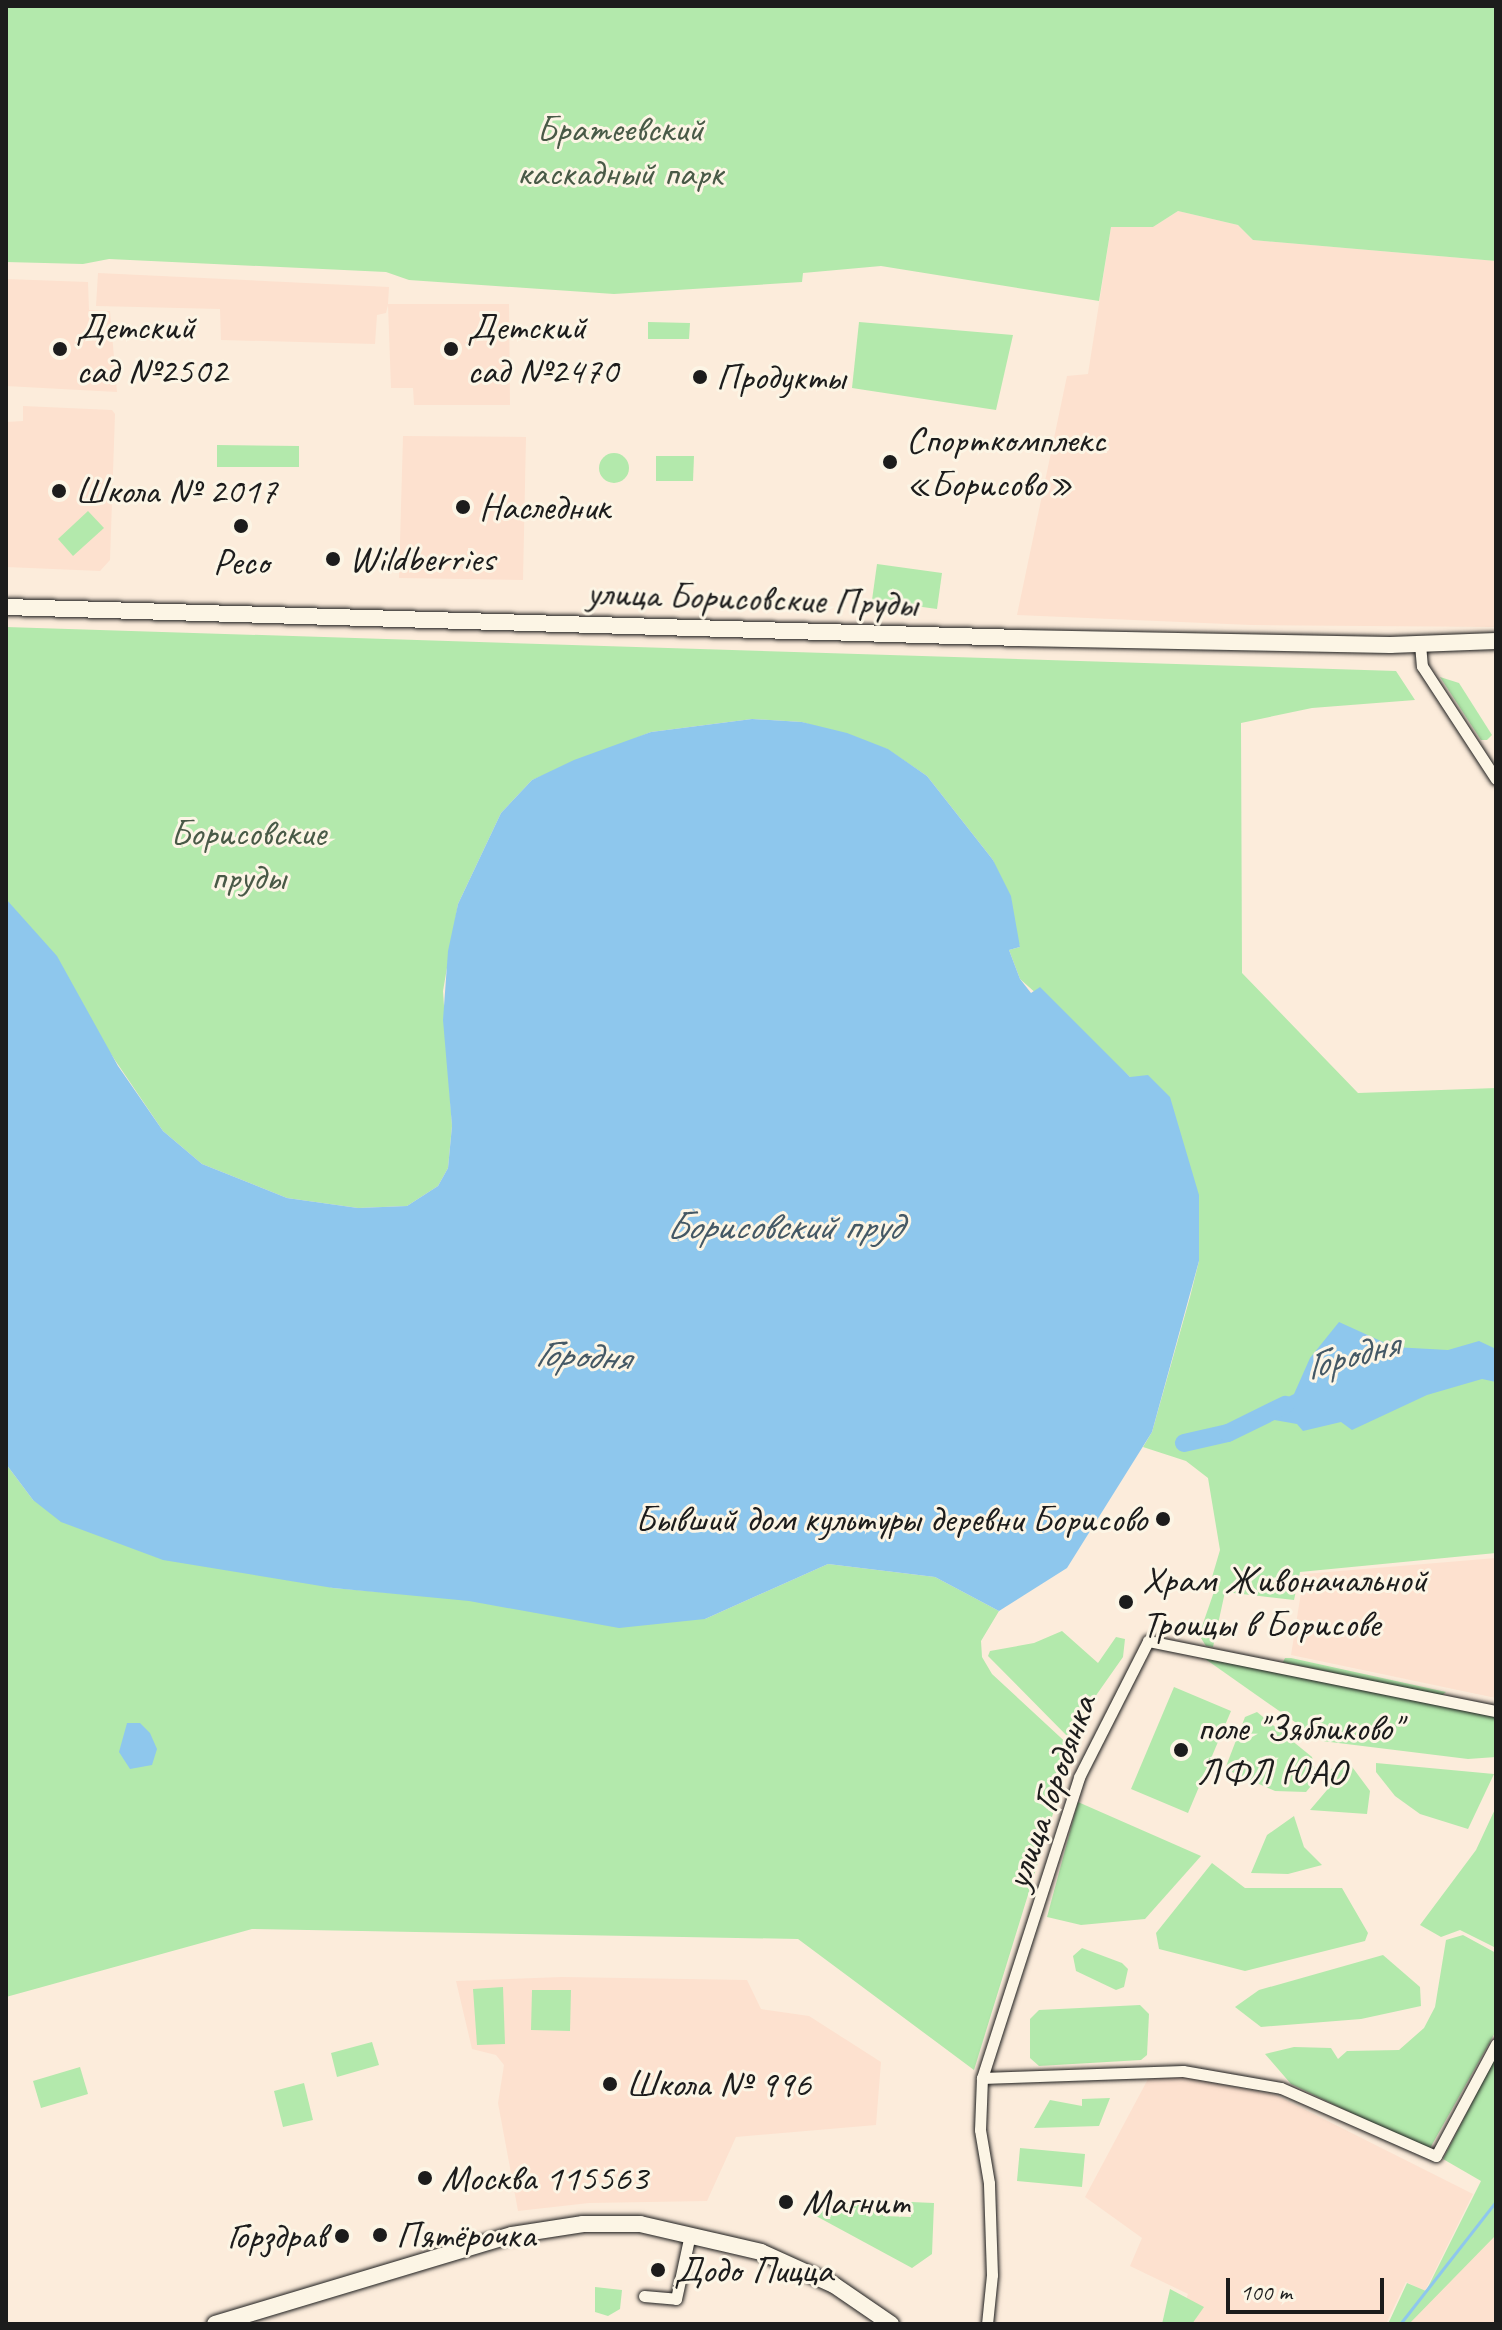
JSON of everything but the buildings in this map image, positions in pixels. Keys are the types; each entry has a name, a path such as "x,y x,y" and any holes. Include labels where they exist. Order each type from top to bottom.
{"main road":[{"name":"улица Борисовские Пруды","path":"6,607 1007,638 1420,644 1496,641"},
{"path":"215,2324 512,2235 583,2224 640,2224 690,2234 774,2258 834,2285 891,2324"}],"street":[{"path":"1420,644 1422,666 1496,779"},
{"name":"улица Городянка","path":"987,2324 992,2275 989,2183 979,2115 982,2078 1079,1777 1148,1641 1496,1711"},
{"path":"982,2078 1183,2071 1281,2088 1436,2156 1496,2044"},
{"path":"644,2296 676,2299 690,2234"}],"shaded area":[{"path":"1178,211 1238,225 1253,240 1496,261 1496,627 1251,625 1017,615 1067,376 1088,374 1111,227 1153,227"},
{"path":"98,273 389,287 388,304 509,304 510,405 414,405 413,388 391,388 388,305 386,313 377,315 375,344 221,340 220,309 96,306"},
{"name":"Детский сад №2502","path":"6,279 88,282 89,310 110,311 117,392 6,386"},
{"name":"Школа № 2017","path":"23,406 112,410 115,414 110,560 100,571 6,567 6,422 23,421"},
{"name":"Наследник","path":"403,436 526,437 523,580 399,578"},
{"path":"1496,1558 1496,1698 1291,1655 1304,1574"},
{"name":"Школа № 996","path":"562,1977 747,1980 761,2009 809,2016 881,2062 876,2125 736,2137 707,2201 589,2203 518,2211 498,2103 504,2065 496,2055 472,2049 456,1981"},
{"path":"1183,2077 1276,2095 1473,2194 1425,2291 1406,2282 1386,2324 1177,2324 1188,2294 1130,2266 1142,2238 1085,2197 1148,2079"},
{"path":"1496,2226 1496,2324 1407,2324"}],"green space":[{"name":"Братеевский каскадный парк","path":"6,6 1496,6 1496,261 1253,240 1238,225 1178,211 1153,227 1111,227 1099,301 881,266 803,273 802,282 614,294 409,280 386,272 109,259 83,264 6,262"},
{"path":"648,322 690,323 689,339 648,339"},
{"path":"859,322 1013,335 996,410 852,388"},
{"path":"217,445 299,446 299,467 217,467"},
{"path":"614,453 625,457 629,468 625,479 614,483 603,479 599,468 603,457"},
{"path":"656,456 694,456 693,481 656,481"},
{"path":"88,511 104,528 73,556 58,539"},
{"path":"877,564 942,573 937,609 872,600"},
{"name":"Борисовские пруды","path":"6,627 1396,671 1415,700 1312,708 1241,723 1242,973 1358,1093 1496,1088 1496,1553 1300,1572 1294,1600 1225,1592 1213,1647 1206,1646 1199,1635 1216,1586 1210,1584 1220,1550 1208,1478 1186,1461 1143,1447 1152,1432 1190,1297 1199,1261 1198,1230 1130,1077 1020,979 1009,950 1020,947 993,860 927,776 887,749 802,722 752,719 651,732 532,780 501,813 458,904 443,991 452,1126 448,1168 438,1186 407,1206 358,1208 287,1198 202,1164 163,1131 6,899"},
{"path":"1440,677 1459,683 1492,735 1487,740 1481,740"},
{"path":"6,1464 33,1500 333,1588 705,1619 828,1564 935,1577 999,1611 981,1641 982,1657 992,1674 1073,1749 974,2070 798,1939 252,1929 6,1997"},
{"path":"1062,1631 1098,1663 1116,1637 1125,1639 1123,1657 1083,1714 1072,1741 988,1656 990,1651 1034,1643"},
{"path":"1201,1656 1496,1717 1496,1757 1468,1759 1322,1741"},
{"path":"1285,1658 1446,1692 1441,1696 1283,1662"},
{"name":"поле \"Зябликово\" ЛФЛ ЮАО","path":"1174,1687 1231,1711 1188,1813 1131,1789"},
{"path":"1257,1712 1312,1757 1317,1779 1306,1792 1275,1791 1225,1769 1245,1717"},
{"path":"1376,1763 1494,1774 1468,1829 1420,1814 1395,1796 1376,1772"},
{"path":"1339,1764 1350,1764 1370,1791 1367,1814 1310,1810 1327,1790 1327,1772"},
{"path":"1078,1802 1201,1856 1145,1919 1081,1925 1047,1917"},
{"path":"1496,1807 1496,1948 1460,1930 1441,1937 1420,1925 1476,1850"},
{"path":"1294,1816 1304,1847 1322,1865 1288,1874 1251,1873 1267,1835"},
{"path":"1212,1863 1245,1888 1342,1888 1368,1933 1365,1941 1245,1971 1159,1949 1156,1933"},
{"path":"1463,1935 1496,1953 1496,2031 1429,2150 1291,2084 1265,2054 1294,2047 1331,2048 1338,2059 1347,2051 1399,2050 1424,2028 1435,2007 1446,1940"},
{"path":"1082,1948 1122,1963 1128,1969 1124,1987 1116,1990 1076,1971 1073,1956"},
{"path":"1383,1955 1420,1987 1421,2006 1361,2019 1261,2027 1235,2007 1259,1990"},
{"path":"503,1987 505,2044 477,2045 473,1989"},
{"path":"532,1990 571,1990 570,2031 531,2030"},
{"path":"1140,2005 1149,2014 1147,2055 1141,2060 1039,2066 1030,2058 1030,2019 1039,2010"},
{"path":"372,2042 379,2065 337,2077 331,2053"},
{"path":"1496,2056 1496,2235 1409,2324 1388,2324 1407,2283 1426,2291 1481,2181 1443,2159"},
{"path":"80,2067 88,2094 41,2108 33,2081"},
{"path":"304,2083 313,2120 283,2127 274,2091"},
{"path":"1110,2098 1099,2126 1034,2128 1050,2100 1082,2106 1082,2099"},
{"path":"1020,2148 1085,2154 1082,2187 1017,2181"},
{"path":"816,2194 832,2203 883,2206 883,2216 911,2217 911,2202 934,2203 932,2254 912,2268 816,2216"},
{"path":"595,2287 622,2290 620,2309 608,2316 595,2312"},
{"path":"1170,2289 1204,2307 1192,2324 1162,2324"}],"water":[{"name":"Борисовский пруд","path":"752,719 802,722 847,733 888,749 927,776 993,860 1011,896 1020,947 1009,950 1020,979 1031,993 1040,987 1130,1077 1148,1075 1170,1097 1199,1195 1199,1261 1152,1432 1067,1568 999,1611 935,1577 828,1564 705,1619 619,1628 469,1601 333,1588 163,1560 61,1522 33,1500 6,1464 6,899 57,956 118,1066 163,1131 202,1164 287,1198 358,1208 407,1206 438,1186 448,1168 452,1126 443,1020 448,951 458,904 501,813 532,780 574,760 651,732"},
{"path":"1339,1322 1394,1347 1448,1350 1479,1341 1496,1349 1496,1382 1482,1379 1427,1395 1352,1430 1341,1422 1303,1431 1297,1424 1269,1419 1262,1410 1294,1394 1310,1358"},
{"path":"127,1723 140,1723 150,1733 157,1749 152,1765 130,1769 119,1752"}],"waterway":[{"name":"Городня","path":"1184,1443 1228,1433 1285,1405"},
{"path":"1400,2324 1496,2201"}],"place":[{"name":"Детский сад №2502","path":"60,349"},
{"name":"Детский сад №2470","path":"451,349"},
{"name":"Продукты","path":"700,377"},
{"name":"Спорткомплекс «Борисово»","path":"890,462"},
{"name":"Школа № 2017","path":"59,491"},
{"name":"Наследник","path":"463,507"},
{"name":"Ресо","path":"241,526"},
{"name":"Wildberries","path":"333,559"},
{"name":"Бывший дом культуры деревни Борисово","path":"1163,1519"},
{"name":"Храм Живоначальной Троицы в Борисове","path":"1126,1602"},
{"name":"поле \"Зябликово\" ЛФЛ ЮАО","path":"1181,1750"},
{"name":"Школа № 996","path":"610,2084"},
{"name":"Москва 115563","path":"425,2178"},
{"name":"Магнит","path":"786,2202"},
{"name":"Пятёрочка","path":"380,2235"},
{"name":"Горздрав","path":"342,2236"},
{"name":"Додо Пицца","path":"658,2270"}]}
